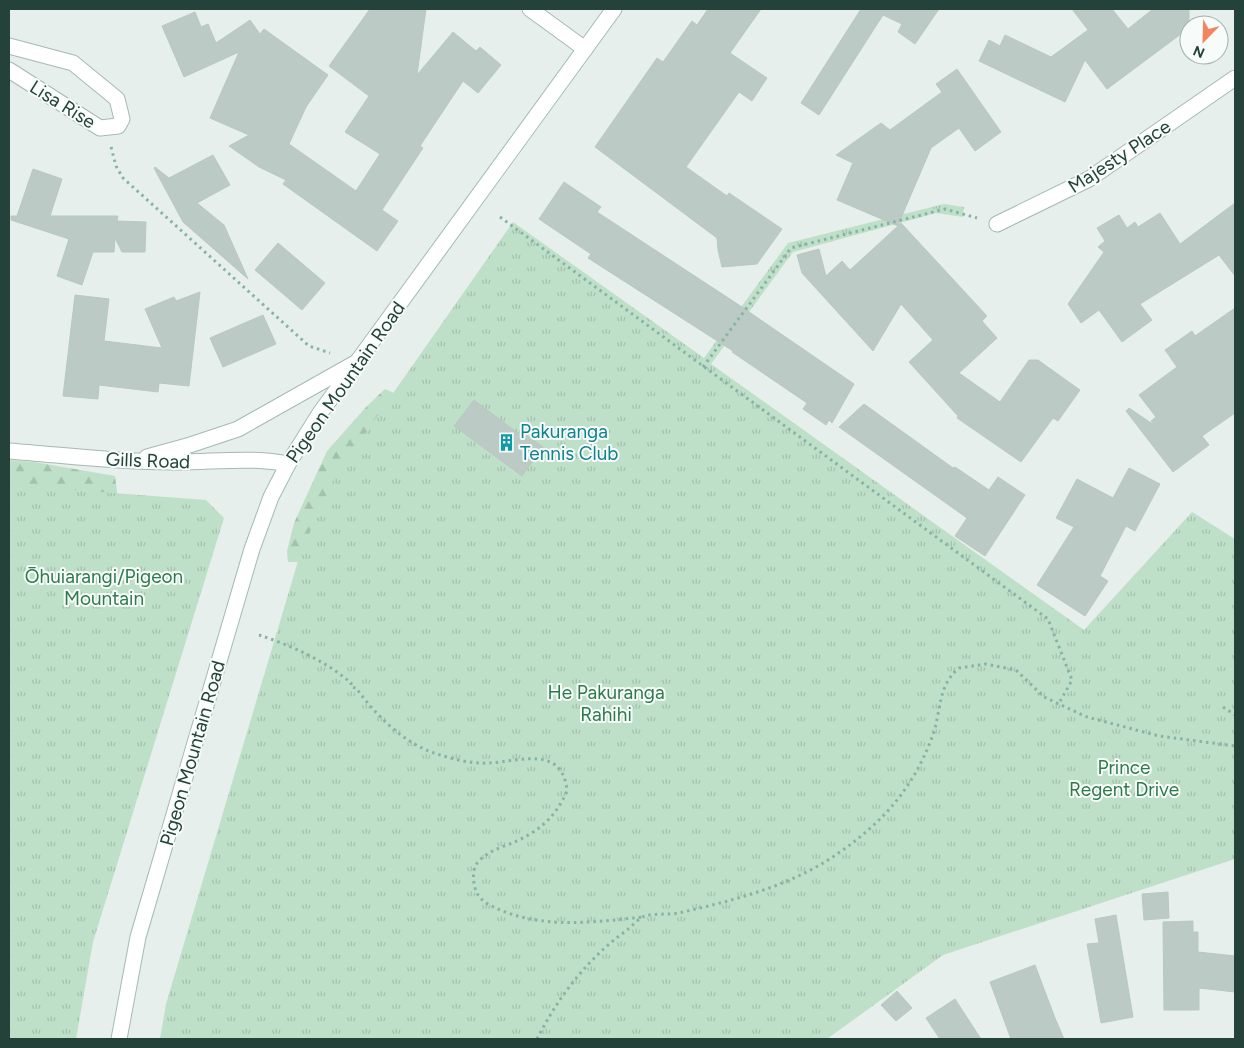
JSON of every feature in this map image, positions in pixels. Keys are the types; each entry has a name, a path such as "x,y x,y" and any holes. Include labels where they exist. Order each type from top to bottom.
{"street":[{"path":"530,9 585,49"},
{"name":"Pigeon Mountain Road","path":"118,1039 138,937 242,582 263,518 288,464 320,413 614,9"},
{"name":"Lisa Rise","path":"9,46 73,63 117,99 122,119 118,126 100,128 86,121 9,70"},
{"name":"Majesty Place","path":"997,224 1088,179 1235,78"},
{"path":"128,462 187,446 238,429 357,362"},
{"name":"Gills Road","path":"9,450 128,462 217,462 264,459 288,464"}],"path":[{"path":"107,128 116,166 123,178 309,346 357,362"},
{"path":"703,367 791,248 945,209 997,224"},
{"path":"500,217 1048,620 1072,680 1058,705"},
{"path":"259,635 284,643 342,675 351,683 352,687 356,688 373,710 410,741 432,752 472,762 490,763 532,757 546,760 561,770 567,790 550,819 536,832 487,854 476,864 474,875 475,888 482,900 489,905 526,918 568,923 690,910 775,887 810,872 840,852 889,811 900,798 923,758 937,724 941,696 949,676 958,668 998,665 1016,670 1044,697 1087,717 1126,729 1194,742 1235,746"},
{"path":"1223,707 1235,715"},
{"path":"537,1039 562,994 578,975 599,953 644,916"}],"green space":[{"name":"He Pakuranga Rahihi","path":"944,204 964,207 963,217 936,213 793,252 711,364 1084,630 1192,512 1235,539 1235,859 943,955 827,1039 160,1039 166,1004 301,551 335,476 513,222 704,358 788,243"},
{"path":"385,389 403,397 309,562 288,562 287,551 294,523 327,451 367,406"},
{"path":"9,460 34,462 115,476 121,521 9,543"},
{"name":"Ōhuiarangi/Pigeon Mountain","path":"9,485 206,500 224,518 93,942 76,1039 9,1039"}],"building":[{"path":"370,9 426,9 417,75 453,32 476,51 480,47 501,65 478,93 463,81 420,146 423,148 382,210 398,221 377,251 283,184 286,180 259,167 229,146 249,135 210,118 239,52 184,77 162,26 195,12 201,27 208,24 216,43 250,20 260,34 264,29 328,75 306,107 289,144 356,191 380,154 345,132 369,96 329,66"},
{"path":"708,9 761,9 730,53 767,78 752,101 739,92 686,167 727,196 729,193 782,229 757,264 722,267 717,238 595,147 657,58 663,62 692,21 697,25"},
{"path":"861,9 939,9 915,44 898,32 902,24 883,15 819,115 801,103"},
{"path":"1072,9 1112,9 1128,29 1153,9 1189,9 1189,15 1179,15 1179,35 1107,89 1085,60 1065,102 979,61 989,40 1000,46 1005,35 1051,57 1088,30"},
{"path":"957,69 1001,132 975,151 959,128 931,148 898,225 901,223 987,316 982,321 997,338 959,373 1000,402 1029,360 1038,360 1080,390 1058,421 1053,418 1021,462 957,418 958,416 909,362 933,340 901,304 873,351 802,273 797,255 819,249 826,276 842,261 850,270 898,226 837,200 853,163 836,155 881,123 890,130 942,92 936,84"},
{"path":"213,155 230,185 197,203 224,225 248,279 183,222 154,168 169,178"},
{"path":"33,169 62,179 50,216 118,216 117,221 146,222 145,252 122,252 115,238 114,252 93,252 82,285 57,276 69,239 11,220 11,216 17,216"},
{"path":"564,182 601,207 597,212 736,303 854,384 832,423 829,420 826,425 803,409 807,403 733,351 588,258 591,254 539,219"},
{"path":"1235,203 1235,276 1219,255 1140,304 1152,320 1122,342 1099,310 1081,323 1068,304 1104,252 1098,247 1105,241 1097,228 1119,215 1127,228 1135,222 1138,227 1160,213 1180,244"},
{"path":"278,243 325,283 302,310 255,270"},
{"path":"200,292 189,386 159,383 158,392 99,385 98,399 63,396 75,295 109,299 104,341 162,348 145,309 174,297 176,301"},
{"path":"1235,308 1235,413 1202,436 1209,445 1173,472 1126,411 1129,408 1154,425 1151,421 1156,417 1139,395 1177,367 1165,350 1192,331 1195,336"},
{"path":"263,315 276,344 223,367 210,338"},
{"name":"Pakuranga Tennis Club","path":"474,400 523,437 525,434 543,447 522,476 454,426"},
{"path":"864,404 953,468 955,467 989,490 998,477 1025,495 985,556 955,536 967,518 839,427"},
{"path":"1129,468 1160,484 1135,531 1126,526 1100,576 1108,581 1085,616 1037,585 1074,527 1056,518 1077,479 1113,498"},
{"path":"1168,892 1169,918 1144,920 1142,894"},
{"path":"1116,915 1133,1017 1101,1023 1087,944 1099,943 1095,919"},
{"path":"1193,921 1193,932 1198,932 1198,952 1235,956 1235,992 1199,988 1199,1010 1164,1010 1163,922"},
{"path":"1035,965 1064,1039 1011,1039 990,982"},
{"path":"897,991 912,1008 896,1021 881,1005"},
{"path":"955,999 981,1039 940,1039 926,1018"}],"place":[{"name":"Pakuranga Tennis Club","path":"506,442"}],"park label":[{"name":"Prince Regent Drive","path":"1124,778"}]}
